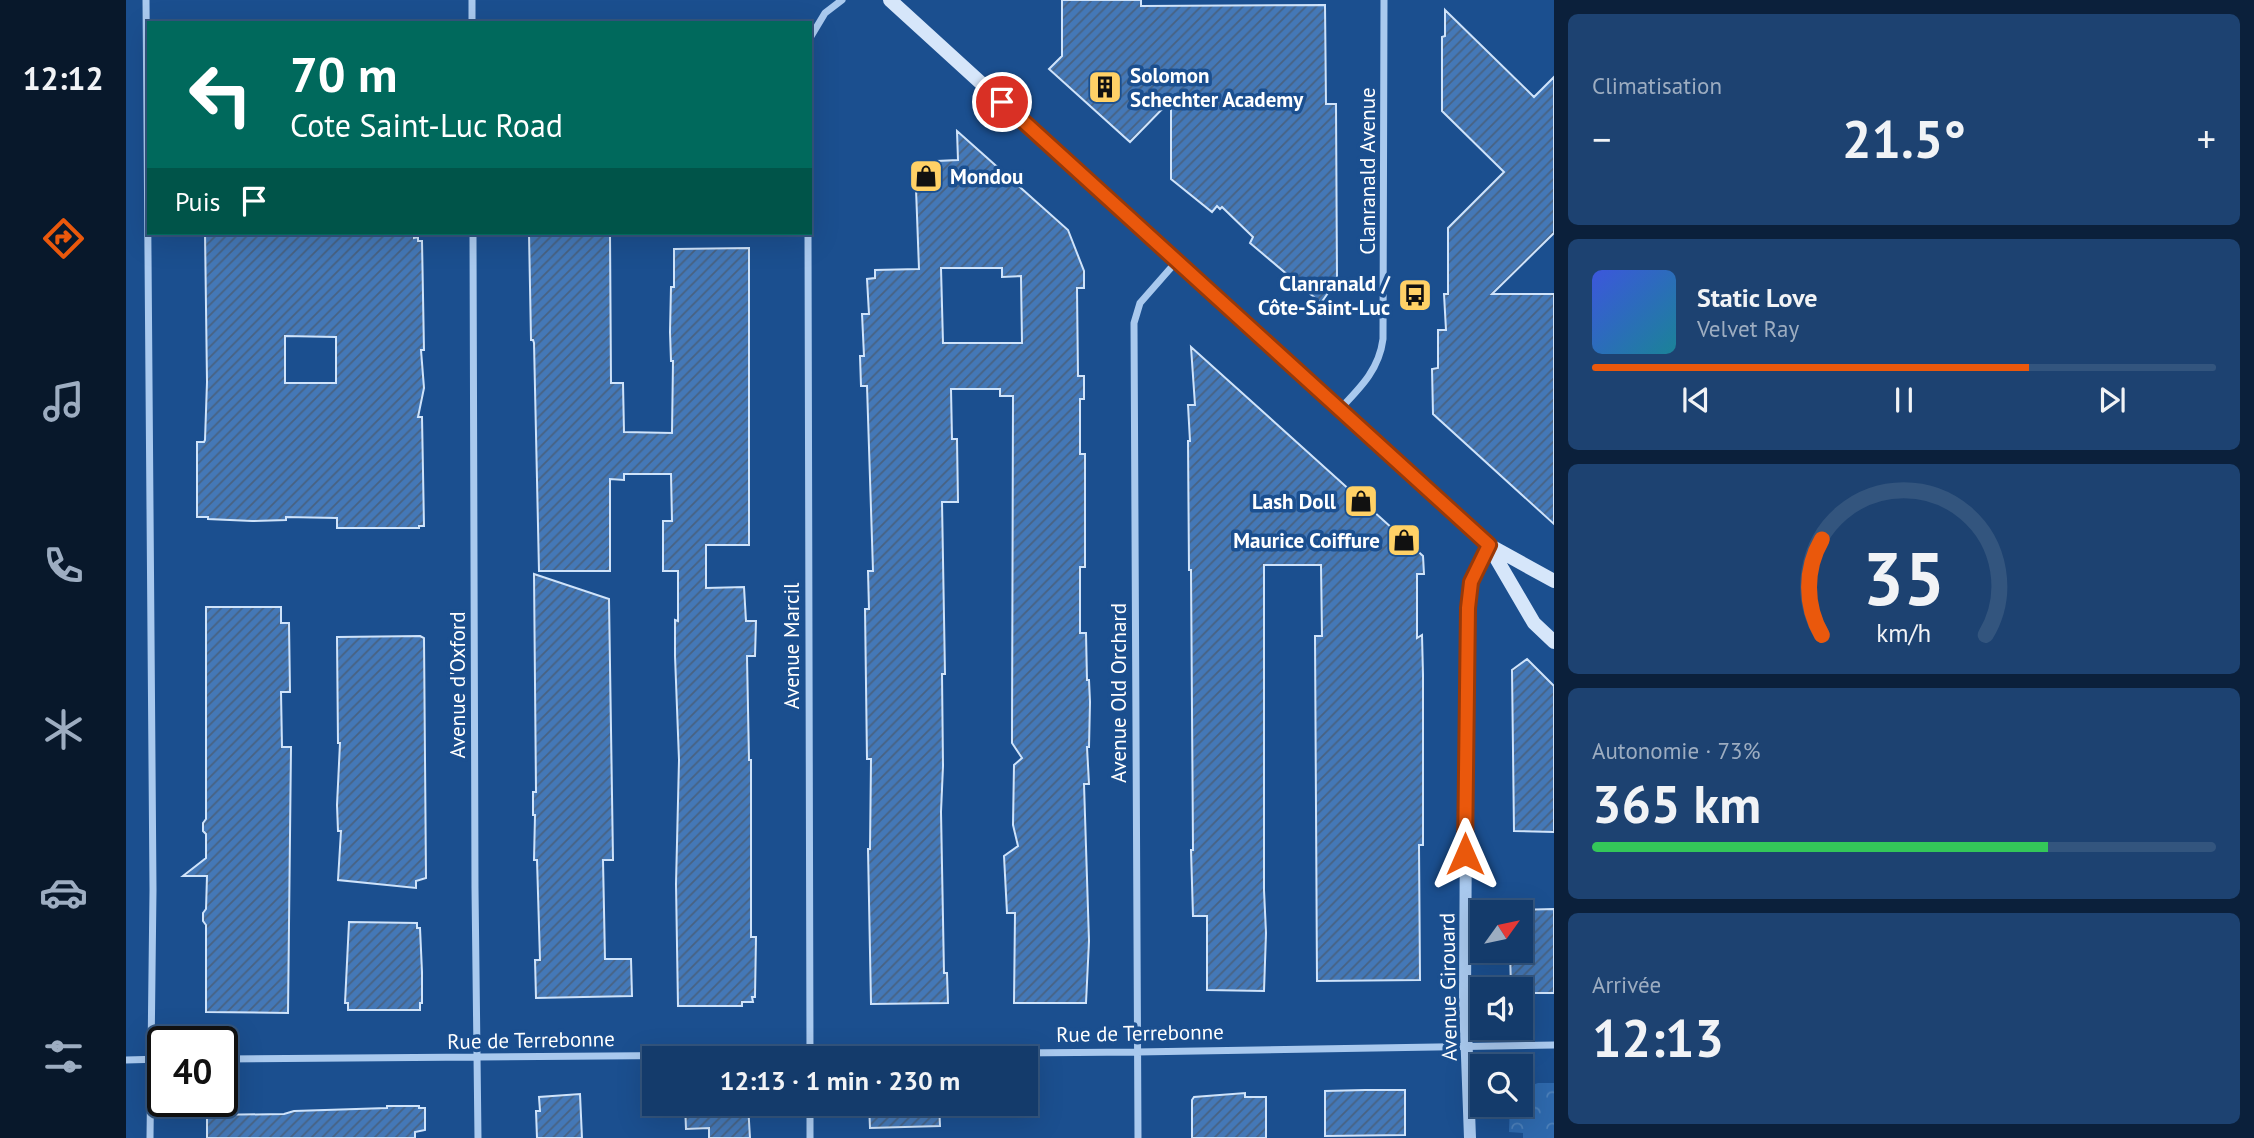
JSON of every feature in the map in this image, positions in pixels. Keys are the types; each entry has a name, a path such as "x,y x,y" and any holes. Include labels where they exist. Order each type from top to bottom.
{"main road":[{"path":"890,0 1489,545 1554,581"},
{"path":"1489,545 1534,623 1554,642"}],"street":[{"path":"146,0 147,127"},
{"path":"472,0 472,21"},
{"path":"812,35 825,13 842,0"},
{"name":"Clanranald Avenue","path":"1339,410 1373,372 1381,354 1383,340 1384,0"},
{"path":"148,235 153,890 151,1026"},
{"name":"Avenue d'Oxford","path":"473,235 478,1138"},
{"name":"Avenue Marcil","path":"808,235 810,1046"},
{"name":"Avenue Old Orchard","path":"1138,1138 1134,323 1140,303 1175,262"},
{"name":"Avenue Girouard","path":"1470,1138 1465,818 1467,620 1471,582 1489,545"},
{"name":"Rue de Terrebonne","path":"1038,1054 1554,1045"},
{"name":"Rue de Terrebonne","path":"238,1059 642,1057"},
{"path":"126,1060 147,1059"},
{"path":"810,1116 810,1138"},
{"path":"150,1117 150,1138"}],"green space":[{"path":"1554,1083 1554,1138 1523,1138 1523,1133 1509,1132 1510,1117 1533,1117 1533,1085"}],"building":[{"path":"1062,0 1141,0 1141,6 1325,5 1326,104 1336,104 1337,280 1321,303 1250,243 1253,237 1222,207 1220,209 1217,206 1212,212 1171,179 1171,100 1130,142 1049,69 1062,56"},
{"path":"1445,10 1534,97 1554,77 1554,233 1492,294 1554,294 1554,524 1433,414 1432,369 1438,368 1438,330 1446,330 1444,294 1448,294 1448,228 1504,172 1442,111 1442,37 1445,36"},
{"path":"957,131 1068,230 1084,271 1084,288 1077,288 1078,376 1084,376 1084,399 1080,399 1080,454 1085,454 1085,567 1080,567 1080,633 1086,633 1090,702 1087,747 1089,784 1084,784 1089,941 1086,1003 1014,1003 1015,913 1007,913 1004,856 1018,846 1013,825 1014,765 1022,758 1012,743 1013,396 1000,396 1000,389 951,389 952,439 957,439 958,502 942,502 945,674 942,674 941,812 944,973 947,973 948,1003 871,1004 868,849 871,759 867,759 865,609 869,609 868,571 873,571 867,386 861,386 860,356 864,356 862,314 869,314 867,279 875,278 875,270 919,269 915,162 958,160","holes":["941,268 1002,268 1002,277 1021,276 1022,343 943,343"]},
{"path":"205,235 414,235 414,238 418,237 418,241 422,241 424,350 421,350 424,388 418,417 422,417 424,526 337,528 337,518 286,517 286,520 252,521 197,517 197,442 205,440","holes":["285,336 336,337 336,383 285,383"]},
{"path":"529,235 610,235 611,383 623,383 624,432 672,433 673,361 670,332 674,249 749,248 749,545 706,545 706,588 744,587 746,621 756,621 755,656 747,656 751,760 751,937 756,937 755,997 752,997 753,1002 742,1002 742,1006 678,1006 676,884 679,760 675,620 678,621 678,571 663,571 663,521 672,521 671,474 624,474 624,480 610,479 610,571 539,571 534,343 531,340"},
{"path":"1191,347 1423,556 1424,574 1417,574 1417,638 1422,635 1423,675 1423,845 1419,845 1420,980 1317,981 1315,636 1322,636 1321,565 1264,565 1264,991 1207,990 1207,916 1193,916 1191,850 1188,405 1195,405"},
{"path":"534,574 609,599 613,860 603,860 605,959 631,959 632,996 536,998 535,960 540,960 533,815 533,792 536,792"},
{"path":"206,607 281,607 281,623 289,623 290,692 281,692 282,747 291,747 288,1013 206,1012 206,925 203,913 206,909 207,876 183,876 206,858 203,823 206,819"},
{"path":"337,637 424,638 426,878 416,881 416,888 338,880 341,831 338,831 337,805 340,743"},
{"path":"1527,659 1554,686 1554,832 1514,831 1512,670"},
{"path":"1533,909 1554,909 1554,993 1533,993 1533,977 1511,977 1510,963 1533,963"},
{"path":"349,922 417,923 417,928 420,928 422,972 420,1010 348,1010 348,1003 345,1003"},
{"path":"1405,1090 1405,1135 1325,1136 1325,1091"},
{"path":"1245,1093 1245,1097 1266,1097 1266,1138 1192,1138 1194,1097"},
{"path":"580,1094 582,1138 537,1138 536,1111 540,1111 539,1097"},
{"path":"425,1108 425,1130 415,1132 415,1138 207,1138 207,1117"},
{"path":"685,1116 749,1116 750,1138 709,1138 709,1128 686,1129"},
{"path":"870,1116 940,1116 940,1126 870,1128"}],"place":[{"name":"Solomon Schechter Academy","path":"1105,87"},
{"name":"Mondou","path":"926,176"},
{"name":"Clanranald / Côte-Saint-Luc","path":"1415,295"},
{"name":"Lash Doll","path":"1361,501"},
{"name":"Maurice Coiffure","path":"1404,540"}],"route":[{"path":"1002,102 1489,545 1471,582 1467,620 1465,854"}]}
